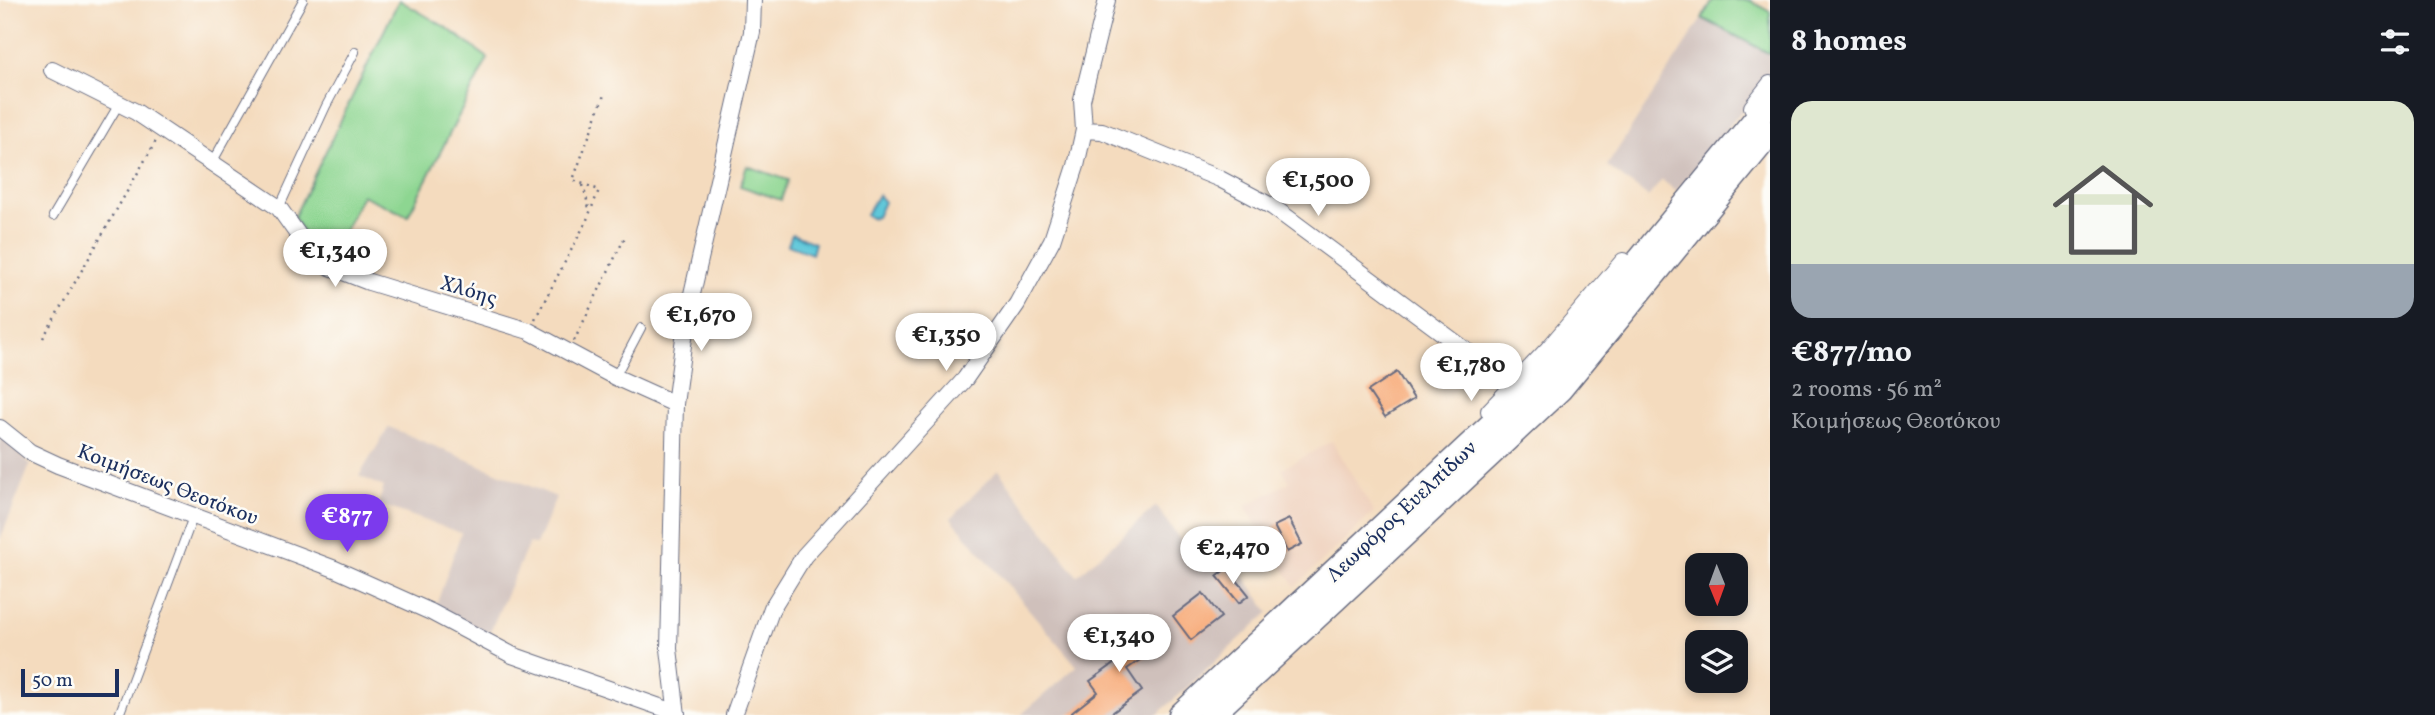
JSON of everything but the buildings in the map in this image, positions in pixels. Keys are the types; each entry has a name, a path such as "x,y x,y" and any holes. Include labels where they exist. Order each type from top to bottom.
{"main road":[{"name":"Λεωφόρος Ευελπίδων","path":"1181,715 1545,375 1770,102"},
{"name":"Λεωφόρος Ευελπίδων","path":"1211,715 1560,389 1770,133"}],"street":[{"path":"677,714 669,649 676,404 687,316 752,32 753,0"},
{"path":"734,715 772,608 804,556 965,379 1017,304 1052,240 1076,166 1084,130 1082,100 1107,0"},
{"name":"Χλόης","path":"52,70 119,104 213,161 279,208 306,246 328,266 369,282 529,331 615,377 676,404"},
{"path":"1166,715 1514,386 1647,234 1770,84"},
{"path":"1084,130 1102,131 1220,179 1272,207 1514,386"},
{"name":"Κοιμήσεως Θεοτόκου","path":"0,428 30,452 193,517 335,569 430,612 512,654 677,714"}],"lane":[{"path":"213,161 303,0"},
{"path":"279,208 326,106 355,52"},
{"path":"53,216 119,104"},
{"path":"615,377 641,328"},
{"path":"119,715 193,517"}],"path":[{"path":"529,331 599,190 573,180 604,95"},
{"path":"43,338 162,129"},
{"path":"582,183 590,212"},
{"path":"568,353 625,235"}],"shaded area":[{"path":"1702,18 1770,54 1770,76 1676,191 1662,180 1648,197 1607,166"},
{"path":"389,427 556,497 536,545 529,543 488,636 435,609 461,533 378,504 384,487 359,476"},
{"path":"0,436 30,465 0,540"},
{"path":"1332,441 1374,512 1295,587 1245,506 1290,482 1282,469"},
{"path":"998,470 1077,576 1156,506 1188,551 1212,531 1269,612 1157,715 1021,715 1077,666 951,518"}],"green space":[{"path":"399,0 447,28 488,58 408,216 362,195 329,262 313,251 294,217"},
{"path":"1713,0 1749,0 1770,12 1770,54 1702,18"},
{"path":"747,166 788,180 781,200 740,186"}],"water":[{"path":"878,195 884,202 877,217 871,218 866,215"},
{"path":"792,234 815,243 812,254 788,245"}]}
